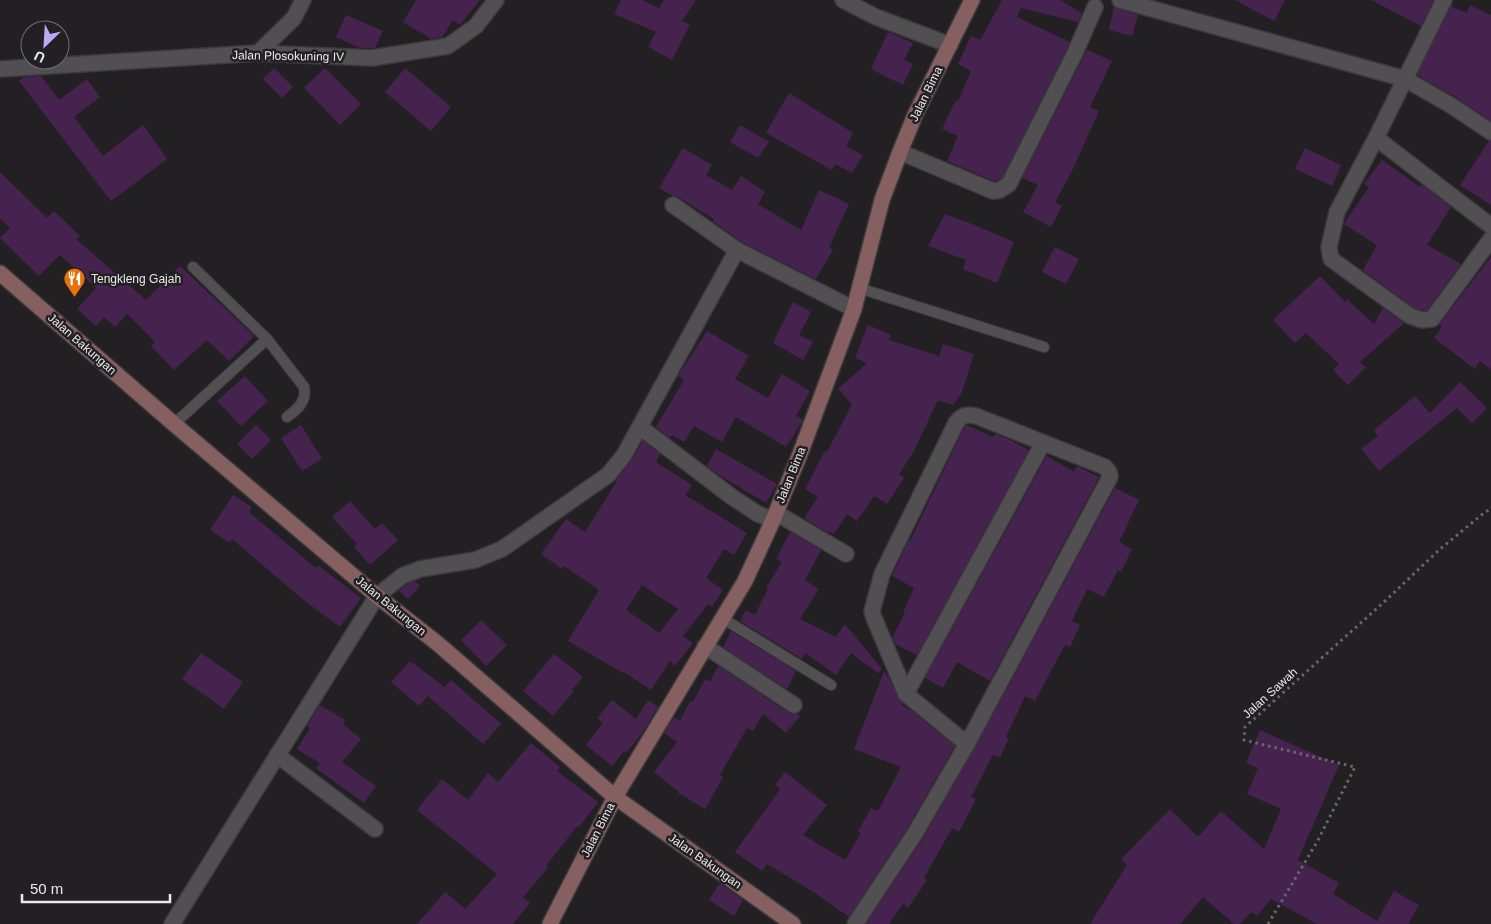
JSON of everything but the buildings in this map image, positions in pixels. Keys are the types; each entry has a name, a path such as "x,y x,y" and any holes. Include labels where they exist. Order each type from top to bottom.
{"street":[{"path":"258,53 294,18 304,0"},
{"name":"Jalan Plosokuning IV","path":"0,70 258,53 372,58 448,46 476,26 496,0"},
{"path":"843,0 876,17 950,45"},
{"name":"Jalan Bima","path":"550,924 615,797 745,581 800,454 854,310 882,200 900,152 915,115 972,0"},
{"path":"1120,0 1405,79 1452,106 1491,132"},
{"path":"1444,0 1337,212 1329,247 1332,259 1410,316 1422,320 1432,319 1491,239"},
{"path":"900,152 992,190 1000,190 1009,184 1075,53 1095,8"},
{"path":"1376,138 1491,226"},
{"path":"674,205 737,250 854,310"},
{"path":"172,924 377,596 402,576 420,569 475,560 502,549 608,475 624,455 737,250"},
{"name":"Jalan Bakungan","path":"0,273 174,424 377,596 437,643 615,797 794,924"},
{"path":"855,924 914,835 966,744 1110,477 1105,467 968,414 961,416 956,423 882,574 872,611 906,694 966,744"},
{"path":"640,427 732,497 758,514 774,517 846,554"},
{"path":"906,694 1043,443"},
{"path":"705,646 794,704"},
{"path":"277,755 375,829"}],"lane":[{"path":"193,267 267,339 304,387 306,394 304,400 287,417"},
{"path":"859,288 1044,347"},
{"path":"174,424 267,339"},
{"path":"722,618 831,685"}],"path":[{"name":"Jalan Sawah","path":"1268,924 1317,842 1355,767 1244,740 1245,727 1439,550 1491,509"}],"place":[{"name":"Tengkleng Gajah","path":"75,298"}]}
